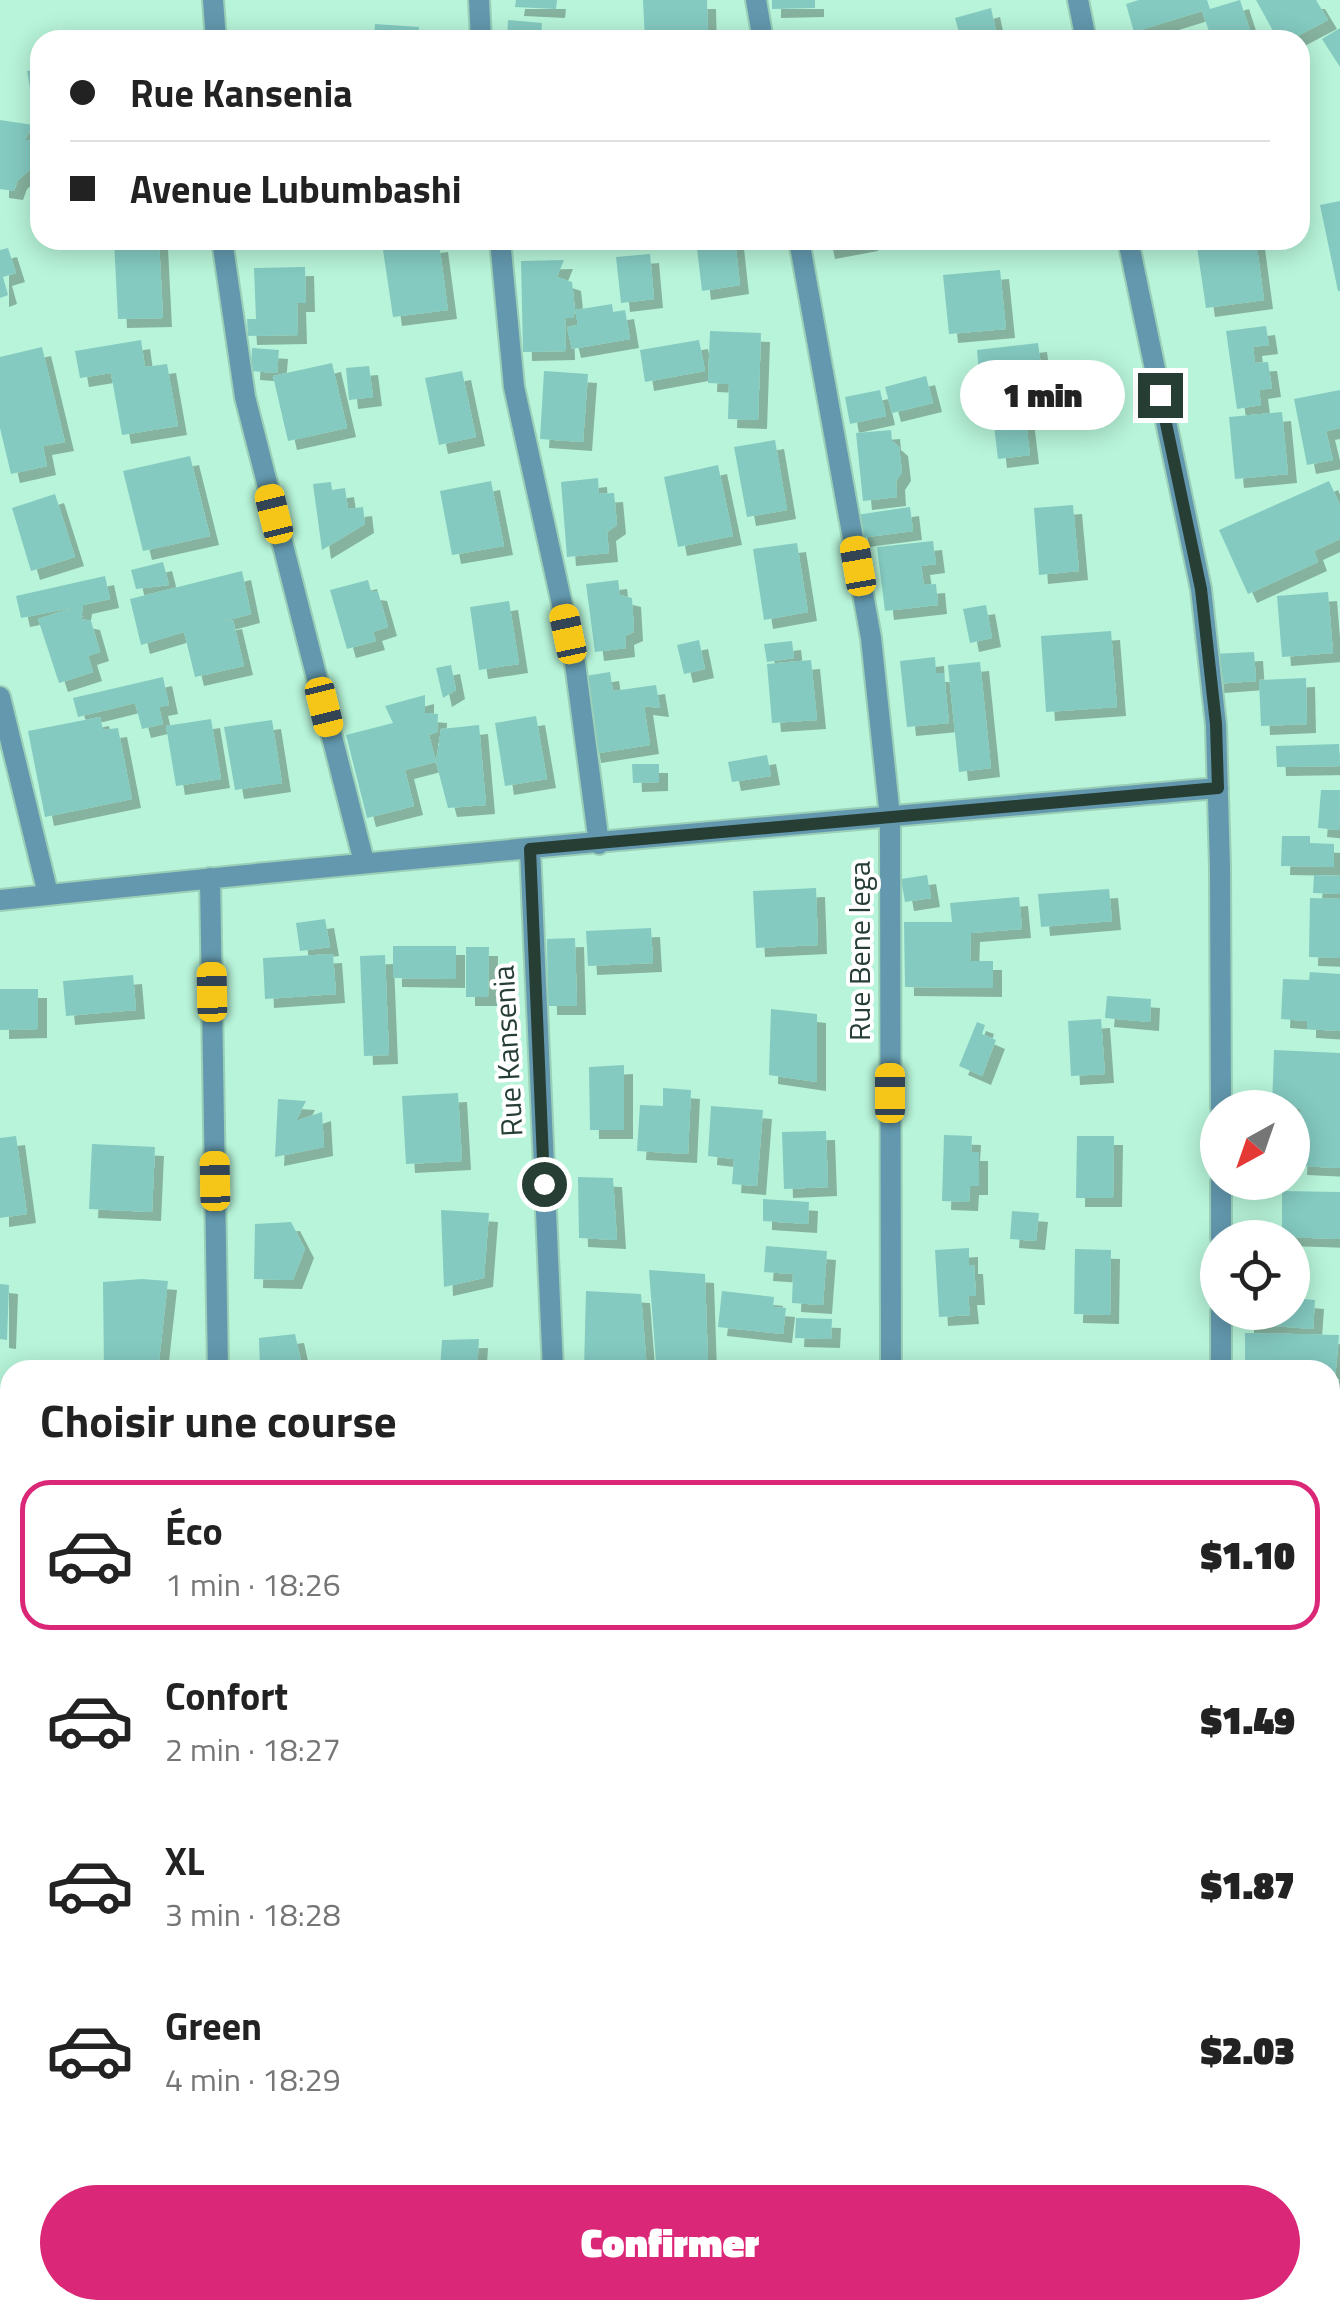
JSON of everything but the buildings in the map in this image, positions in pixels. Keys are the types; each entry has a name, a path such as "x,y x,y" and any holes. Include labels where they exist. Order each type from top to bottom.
{"street":[{"path":"213,0 215,30"},
{"path":"479,0 480,30"},
{"path":"756,0 761,30"},
{"path":"1078,0 1084,30"},
{"path":"223,250 245,398 364,862"},
{"path":"501,250 514,386 575,663 599,844"},
{"name":"Rue Bene lega","path":"801,250 871,638 890,817 890,1360"},
{"path":"1130,250 1201,589 1216,724 1220,1090"},
{"path":"0,697 48,894"},
{"path":"0,900 364,862 1218,788"},
{"name":"Rue Kansenia","path":"530,849 553,1360"},
{"path":"210,878 218,1360"},
{"path":"1221,1330 1221,1360"}],"route":[{"path":"544,1184 530,849 1218,788 1216,724 1201,589 1160,395"}]}
